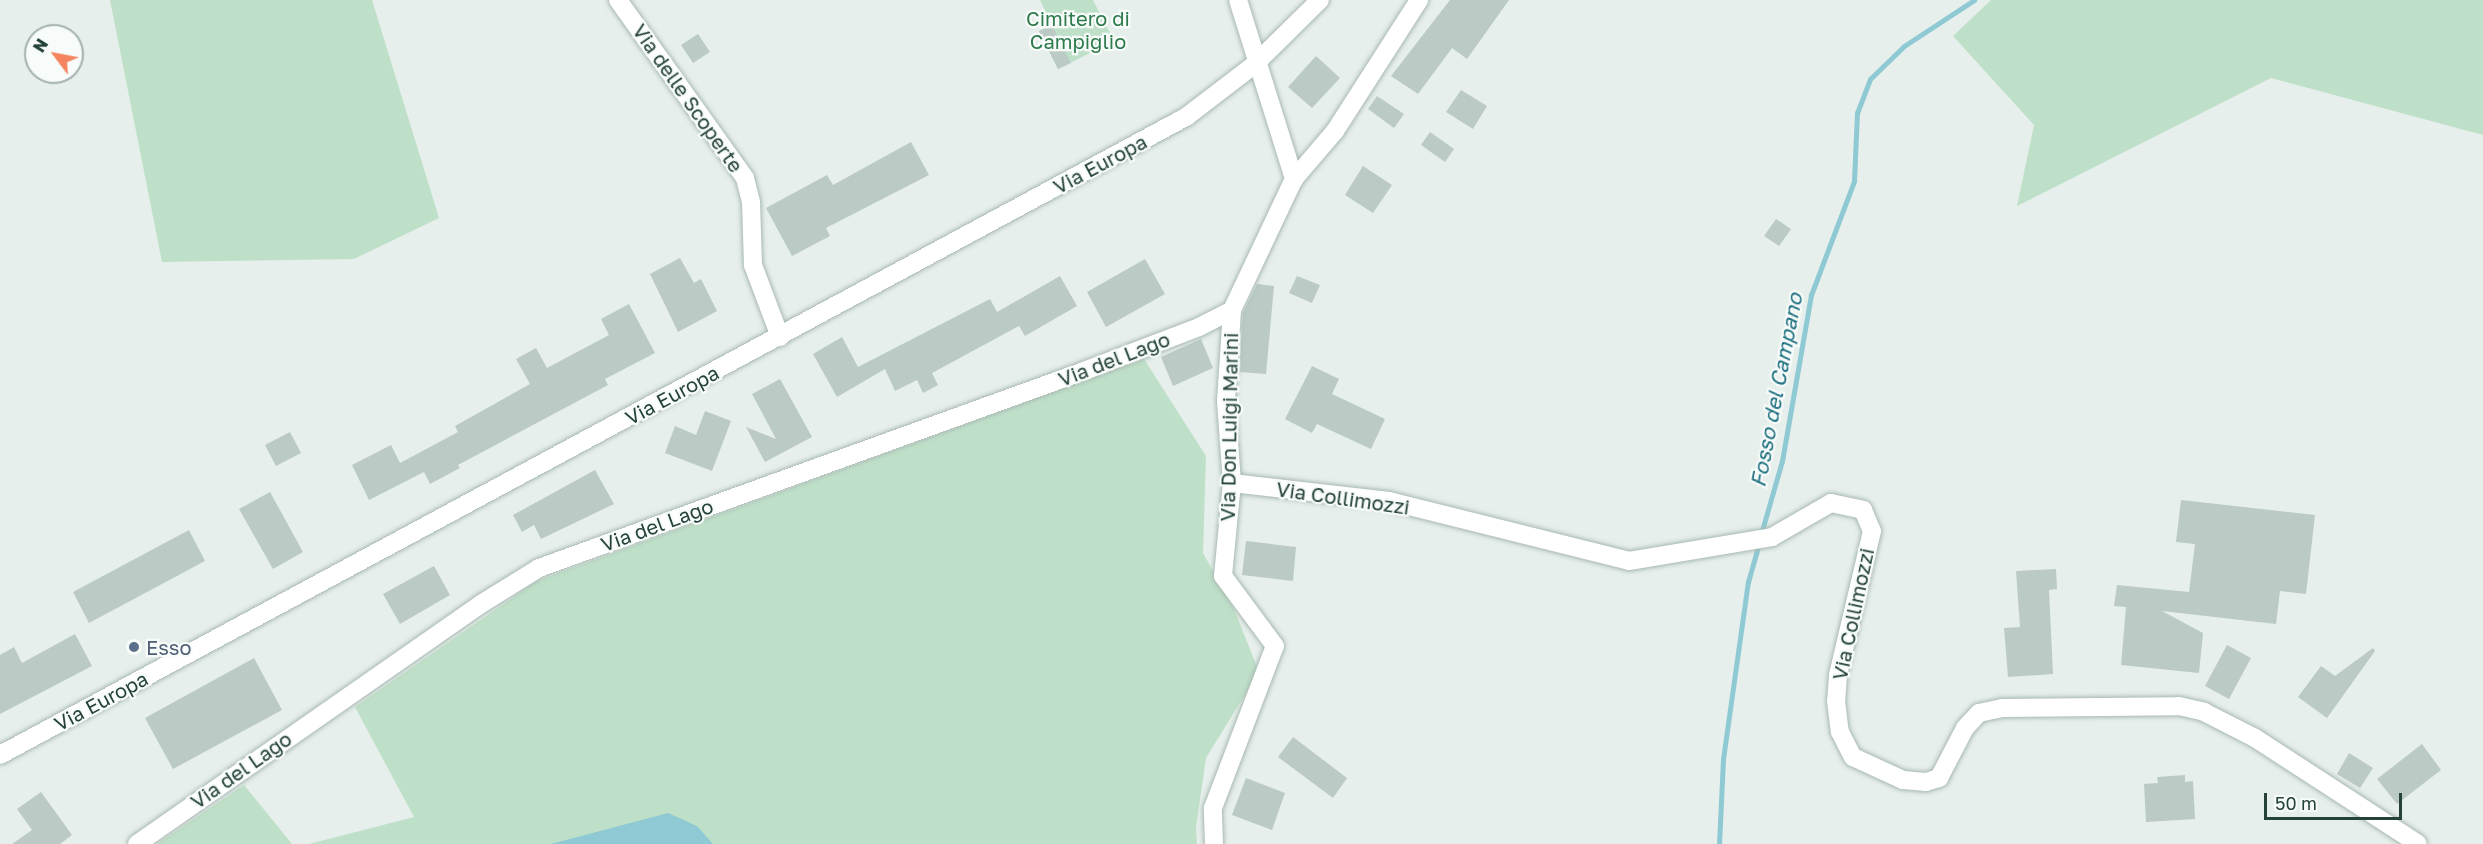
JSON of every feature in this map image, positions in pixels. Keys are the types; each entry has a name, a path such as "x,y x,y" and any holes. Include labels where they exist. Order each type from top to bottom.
{"street":[{"name":"Via delle Scoperte","path":"618,0 745,178 751,202 753,265 780,337"},
{"path":"1238,0 1255,64 1294,179"},
{"name":"Via Europa","path":"0,755 1186,117 1255,64 1320,0"},
{"name":"Via Don Luigi Marini","path":"1214,844 1213,808 1275,646 1223,576 1232,483 1226,401 1232,310 1294,179 1335,131 1419,0"},
{"name":"Via del Lago","path":"137,844 481,604 540,568 1094,367 1199,327 1232,310"},
{"name":"Via Collimozzi","path":"1232,483 1389,501 1629,561 1772,537 1832,503 1863,510 1872,531 1838,675 1836,701 1840,732 1853,757 1903,780 1926,782 1939,778 1965,728 1979,713 1991,710 2179,706 2204,712 2255,738 2418,844"}],"green space":[{"path":"110,0 372,0 439,218 354,259 162,262"},
{"name":"Cimitero di Campiglio","path":"1040,0 1093,0 1114,41 1058,69 1039,31 1052,25"},
{"path":"1991,0 2483,0 2483,135 2271,78 2017,206 2034,125 1953,36"},
{"path":"1144,359 1206,456 1203,553 1234,609 1259,672 1206,758 1196,827 1197,844 309,844 414,817 355,707 537,581"},
{"path":"244,785 292,844 157,844"}],"water":[{"path":"668,813 697,826 713,844 551,844"}],"building":[{"path":"1450,0 1509,0 1467,59 1452,48 1418,94 1391,76"},
{"path":"1052,25 1071,63 1058,69 1039,31"},
{"path":"698,34 710,52 693,63 681,45"},
{"path":"1316,56 1340,78 1312,108 1288,87"},
{"path":"1461,90 1487,106 1473,129 1446,112"},
{"path":"1377,96 1404,114 1394,128 1368,109"},
{"path":"1430,132 1454,149 1445,162 1421,145"},
{"path":"911,142 929,175 826,228 830,236 792,256 766,208 827,175 833,185"},
{"path":"1363,166 1392,185 1373,213 1345,195"},
{"path":"1776,219 1791,229 1779,246 1764,236"},
{"path":"680,258 694,283 701,279 717,311 678,332 650,274"},
{"path":"1145,259 1165,294 1106,327 1087,292"},
{"path":"1060,276 1077,306 1025,336 1019,326 932,373 938,385 923,393 917,380 895,391 885,369 837,397 813,354 842,337 858,367 990,299 997,312"},
{"path":"1297,276 1320,285 1312,303 1289,293"},
{"path":"1257,284 1274,286 1266,374 1239,372 1243,313"},
{"path":"629,304 655,353 605,379 608,385 458,465 460,468 430,484 424,472 369,500 352,465 391,445 400,463 458,432 455,426 530,384 516,359 536,348 547,368 609,335 601,319"},
{"path":"1201,339 1213,368 1173,386 1161,357"},
{"path":"1312,366 1339,379 1332,394 1385,419 1371,449 1317,424 1312,433 1285,419"},
{"path":"780,379 812,437 765,462 746,427 776,439 752,394"},
{"path":"705,411 731,421 712,471 665,453 675,426 696,435"},
{"path":"290,432 301,453 276,466 265,445"},
{"path":"595,470 614,504 541,539 534,525 522,532 513,515"},
{"path":"270,492 303,552 273,569 239,509"},
{"path":"2181,500 2315,515 2306,594 2280,591 2276,624 2162,611 2203,633 2199,673 2121,665 2126,607 2114,606 2117,585 2189,592 2195,544 2176,542"},
{"path":"189,530 205,561 89,623 73,592"},
{"path":"1246,541 1296,547 1293,581 1242,575"},
{"path":"434,566 450,595 400,624 383,594"},
{"path":"2056,569 2057,589 2049,590 2053,674 2008,677 2004,628 2020,627 2016,571"},
{"path":"75,634 92,666 0,714 0,655 14,647 22,663"},
{"path":"2227,645 2251,658 2229,699 2205,686"},
{"path":"2373,648 2375,651 2327,718 2298,697 2321,666 2335,676"},
{"path":"254,658 282,710 173,769 145,718"},
{"path":"1293,737 1347,778 1333,798 1278,757"},
{"path":"2422,744 2441,770 2397,804 2377,779"},
{"path":"2349,753 2373,768 2360,788 2337,774"},
{"path":"2185,775 2185,782 2193,781 2195,819 2146,822 2144,784 2158,783 2157,777"},
{"path":"1246,778 1285,793 1272,830 1232,815"},
{"path":"41,792 72,835 60,844 12,844 32,830 17,809"}],"waterway":[{"name":"Fosso del Campano","path":"1761,534 1782,461 1811,295 1854,181 1857,113 1870,79 1904,46 1974,0"},
{"name":"Fosso del Campano","path":"1719,844 1723,759 1748,582 1759,543"}],"place":[{"name":"Esso","path":"134,647"}]}
